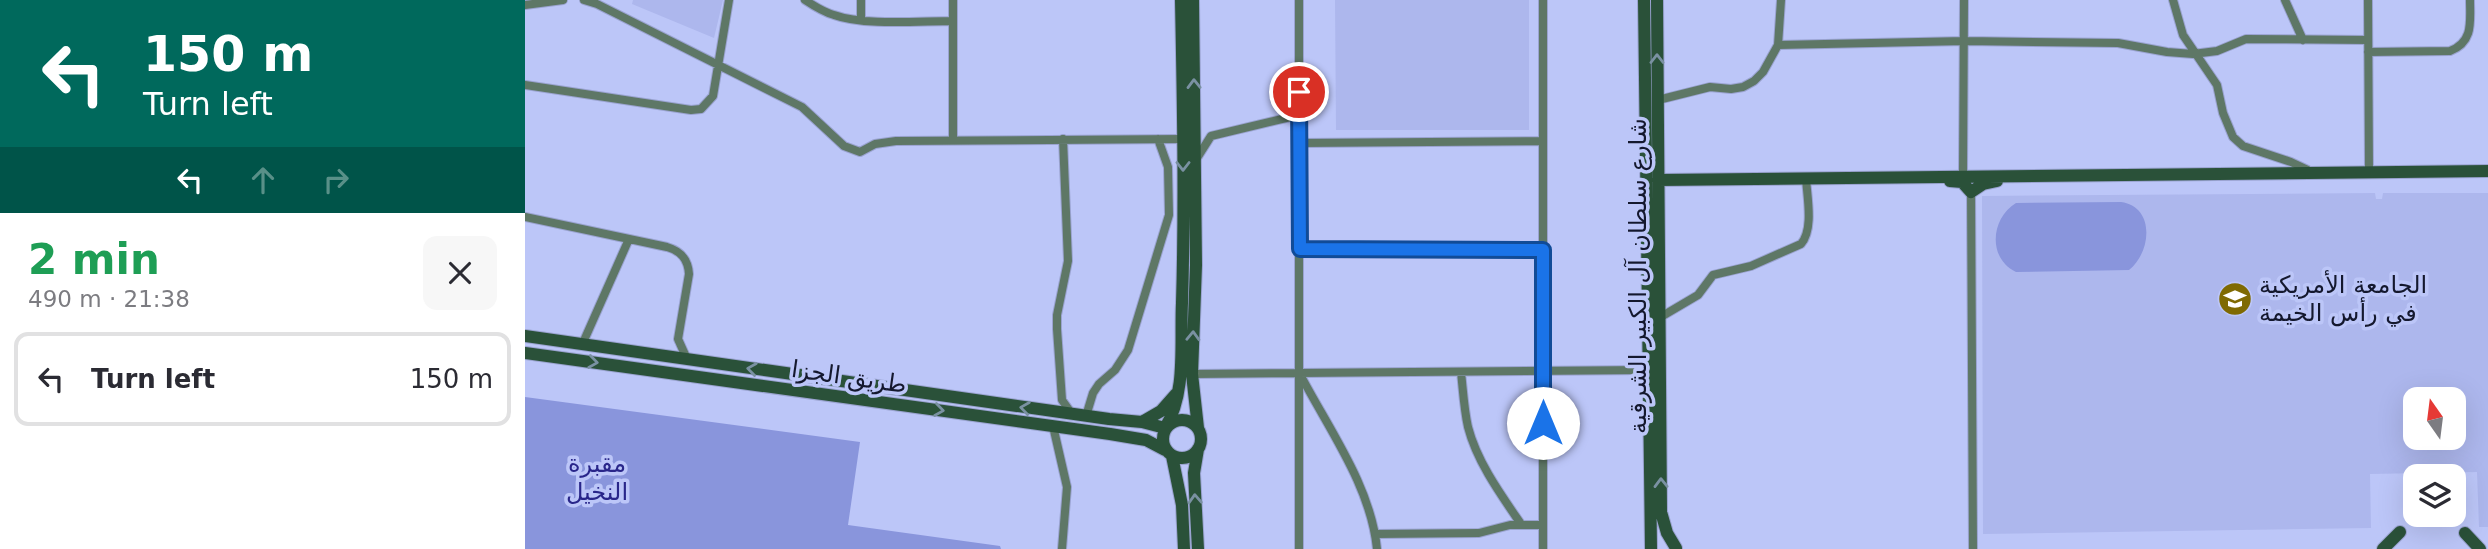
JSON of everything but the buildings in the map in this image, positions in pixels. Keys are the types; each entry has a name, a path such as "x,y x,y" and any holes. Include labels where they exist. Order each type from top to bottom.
{"main road":[{"path":"1181,0 1183,246 1179,391 1173,416 1162,439 1169,453 1182,505 1184,549"},
{"path":"1193,0 1196,265 1192,374 1201,441 1194,473 1198,549"},
{"name":"شارع سلطان آل الكبير الشرقية","path":"1644,0 1647,370 1653,549"},
{"name":"شارع سلطان آل الكبير الشرقية","path":"1657,0 1661,512 1667,533 1676,549"},
{"path":"1658,180 2488,171"},
{"path":"1925,176 1962,182 1971,192 1987,182 2014,180 2031,175"},
{"name":"طريق الجزا","path":"525,337 1142,422 1165,428"},
{"name":"طريق الجزا","path":"525,353 1146,440 1169,453"},
{"path":"836,396 909,404 916,400 911,391"},
{"path":"1142,422 1161,411 1179,391"},
{"path":"1165,428 1175,420 1183,419 1198,428"},
{"path":"1169,453 1187,458 1198,449"},
{"path":"2383,549 2400,532"},
{"path":"2465,533 2480,549"},
{"path":"1653,549 1663,545 1676,549"}],"street":[{"path":"525,5 563,0"},
{"path":"584,0 597,4 802,107 844,146 860,152 884,142 1183,139"},
{"path":"525,85 691,110 701,109 713,96 729,0"},
{"path":"805,0 833,15 861,20 953,21"},
{"path":"861,0 861,20"},
{"path":"953,0 953,140"},
{"path":"1299,0 1299,549"},
{"path":"1543,0 1543,549"},
{"path":"1658,100 1710,87 1743,87 1754,81 1778,45 1781,0"},
{"path":"1964,0 1967,175 1971,192 1973,549"},
{"path":"2173,0 2183,36 2217,85 2223,113 2233,137 2243,146 2291,162 2314,173"},
{"path":"2285,0 2302,40"},
{"path":"2368,0 2369,173"},
{"path":"2368,52 2450,51 2458,48 2468,36 2470,0"},
{"path":"1778,45 1965,41 2118,43 2193,54 2217,51 2246,39 2368,40"},
{"path":"1195,162 1211,136 1299,116"},
{"path":"1194,125 1211,136"},
{"path":"1063,139 1068,250 1067,271 1057,314 1062,400 1072,414"},
{"path":"1086,416 1093,393 1115,370 1128,351 1169,215 1168,167 1158,139"},
{"path":"1300,143 1543,141"},
{"path":"1659,318 1697,295 1713,275 1759,263 1801,244 1806,239 1808,227 1806,178"},
{"path":"525,217 675,249 686,259 689,274 678,339 687,359"},
{"path":"582,345 629,239"},
{"path":"1300,249 1543,250"},
{"path":"1192,374 1647,370"},
{"path":"1461,372 1466,416 1474,444 1521,524"},
{"path":"1300,373 1360,484 1377,549"},
{"path":"1051,411 1062,400"},
{"path":"1053,426 1067,487 1062,549"},
{"path":"1375,534 1479,533 1521,524 1543,525"}],"shaded area":[{"path":"633,0 723,0 714,38 632,4"},
{"path":"1335,0 1529,0 1529,130 1336,130"},
{"name":"الجامعة الأمريكية في رأس الخيمة","path":"2375,193 2376,199 2382,199 2383,193 2488,193 2488,527 2479,527 2477,472 2466,472 2466,464 2403,464 2403,473 2370,474 2371,528 1983,534 1982,196"}],"green space":[{"path":"2121,202 2140,212 2145,221 2142,253 2129,270 2016,272 2000,257 1997,228 2001,218 2016,203"},
{"name":"مقبرة النخيل","path":"525,397 860,442 848,525 1000,546 1001,549 525,549"}],"place":[{"name":"الجامعة الأمريكية في رأس الخيمة","path":"2235,299"}],"route":[{"path":"1299,92 1300,249 1543,250 1543,423"}]}
